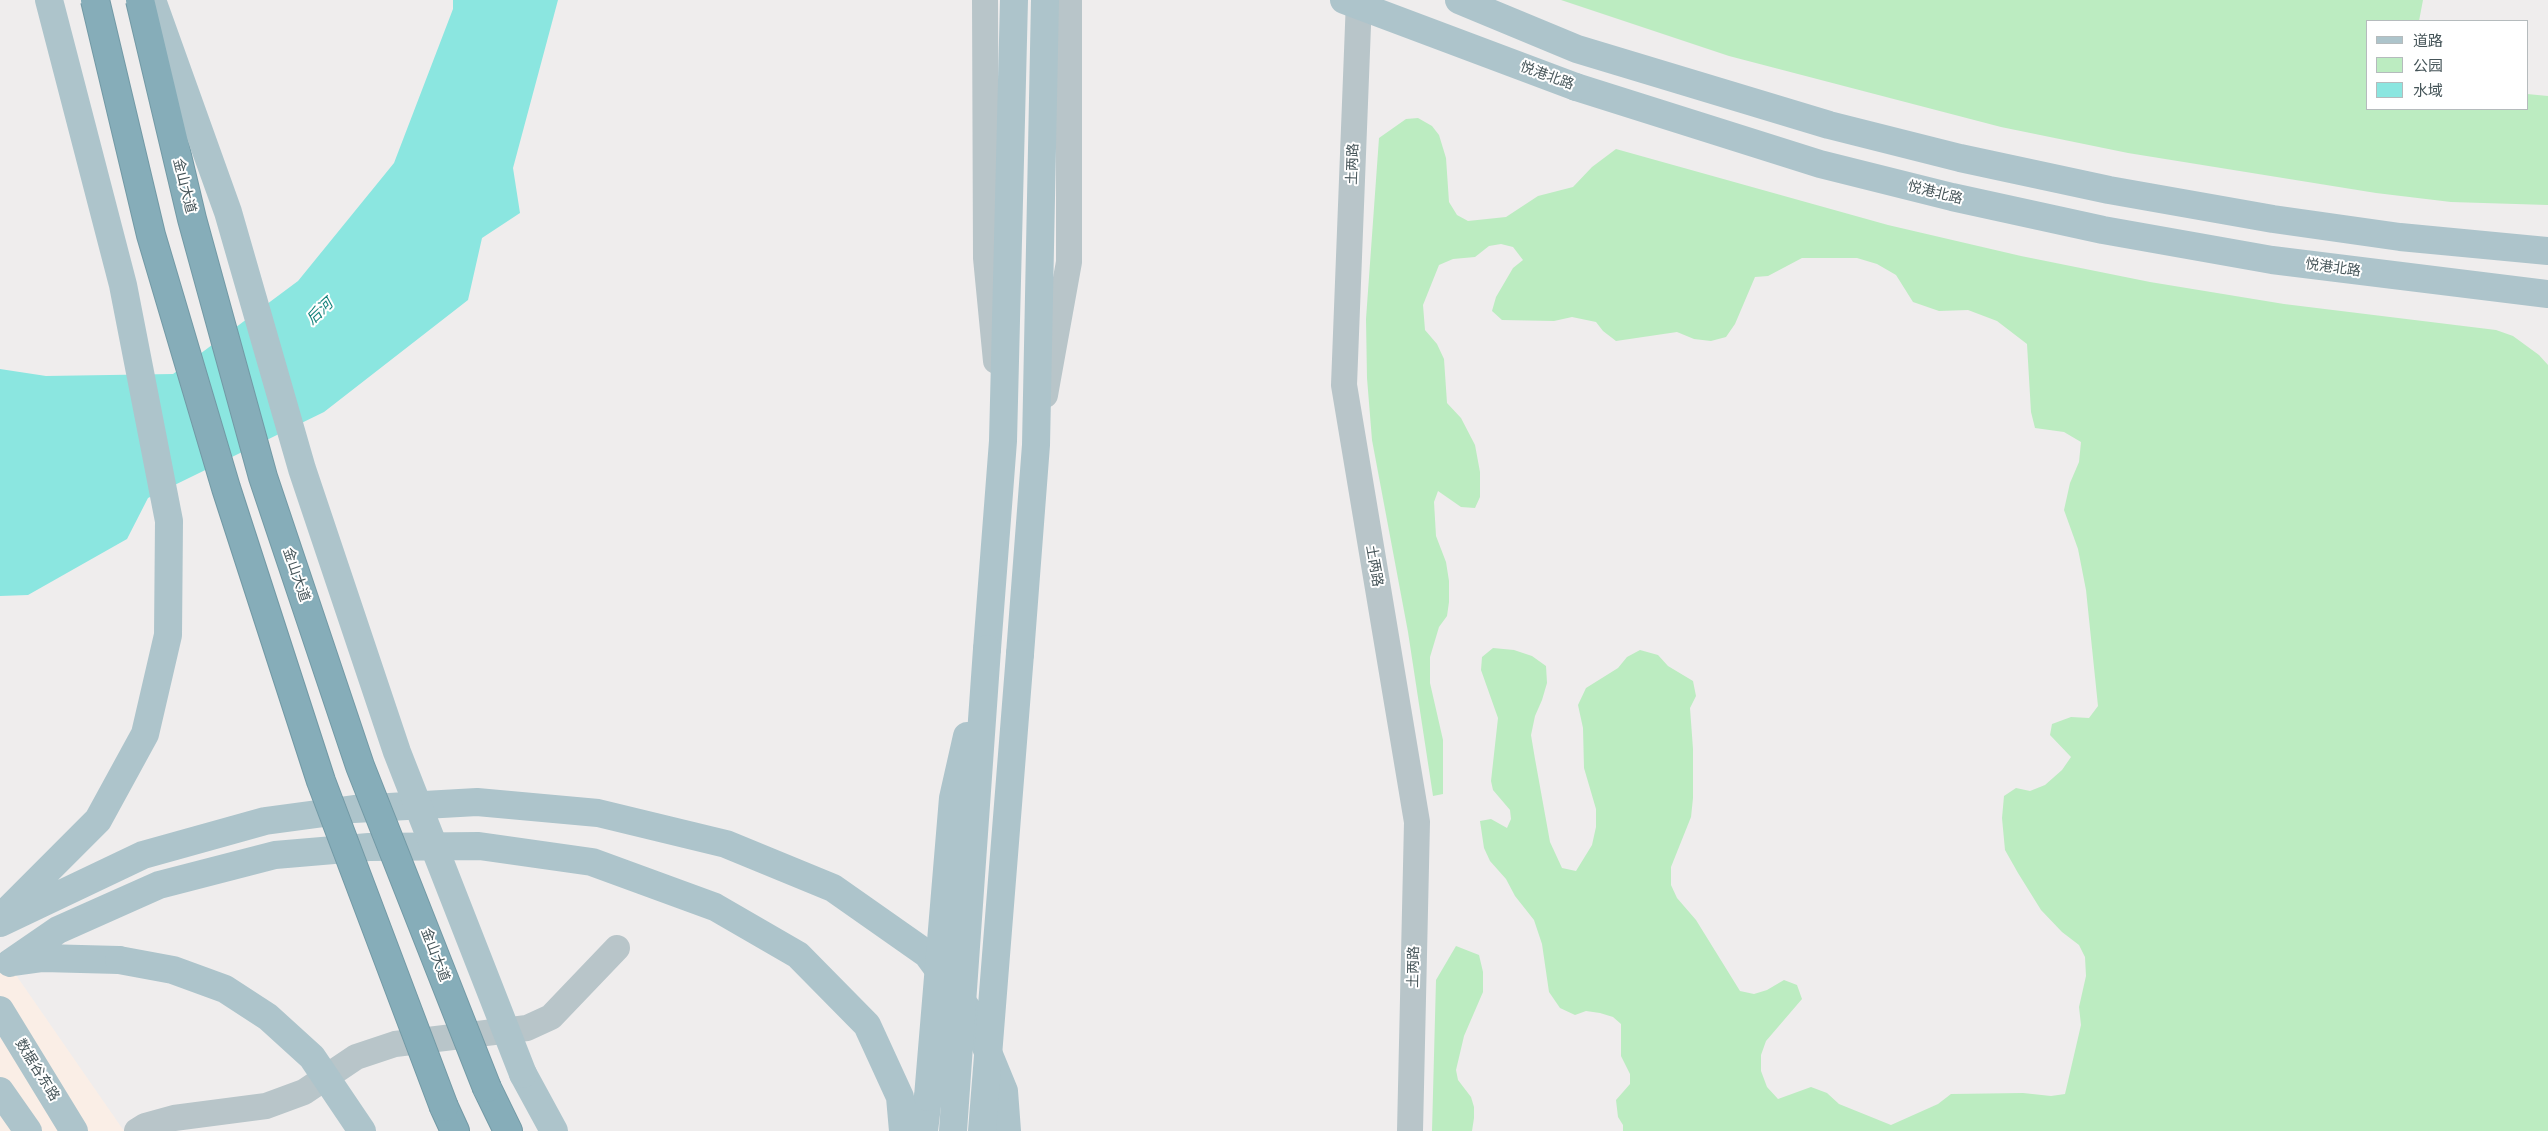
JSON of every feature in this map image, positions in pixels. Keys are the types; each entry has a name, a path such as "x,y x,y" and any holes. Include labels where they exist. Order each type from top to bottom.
{"highway":[{"path":"94,0 151,235 226,488 321,781 450,1119"},
{"name":"金山大道","path":"140,0 192,218 263,477 360,766 487,1088 508,1131"}],"main road":[{"path":"0,923 40,894 98,820 145,734 168,635 167,512 123,285 49,0"},
{"path":"152,0 228,212 302,469 397,752 523,1074 554,1131"},
{"path":"953,1131 1003,442 1014,0"},
{"path":"982,1131 1036,445 1045,0"},
{"name":"悦港北路","path":"1344,0 1576,87 1820,164 1952,197 2103,230 2272,260 2548,294"},
{"path":"1459,0 1577,49 1829,125 1960,158 2099,188 2283,221 2400,237 2548,251"},
{"path":"924,1131 953,798 987,649"},
{"path":"0,917 40,894 143,855 265,822 354,809 477,802 598,813 726,844 832,888 927,954 974,1018 1004,1091 1007,1131"},
{"path":"362,1131 312,1057 268,1017 225,989 173,970 118,960 43,958 10,963 58,930 159,884 275,855 370,847 479,846 592,862 714,907 798,955 867,1024 900,1097 903,1131"},
{"name":"数据谷东路","path":"0,1010 74,1131"},
{"path":"0,1091 28,1131"}],"street":[{"path":"985,0 986,258 1003,442"},
{"path":"1036,445 1069,262 1069,0"},
{"name":"土两路","path":"1359,0 1344,385 1418,822 1410,1131"},
{"path":"138,1131 145,1126 174,1118 266,1106 304,1092 356,1057 395,1044 527,1028 551,1017 617,948"}],"shaded area":[{"path":"0,952 124,1131 0,1131"}],"green space":[{"path":"1561,0 2423,0 2419,20 2366,20 2366,110 2528,110 2528,94 2548,96 2548,205 2451,202 2376,193 2128,153 2001,127 1729,56"},
{"path":"1418,118 1432,126 1439,135 1446,158 1449,202 1457,215 1468,221 1506,217 1538,196 1573,187 1592,167 1616,149 1888,225 2021,256 2150,282 2284,304 2496,330 2513,336 2539,355 2548,365 2548,1131 1623,1131 1623,1125 1618,1117 1616,1100 1630,1084 1630,1074 1621,1056 1621,1024 1613,1017 1600,1013 1586,1011 1575,1015 1560,1008 1549,992 1542,944 1534,920 1515,896 1506,879 1490,861 1484,848 1480,821 1491,819 1507,828 1511,819 1510,810 1493,790 1491,781 1498,718 1481,670 1482,657 1493,648 1514,650 1532,656 1546,666 1547,683 1535,716 1531,735 1550,842 1562,868 1576,871 1592,845 1596,827 1596,809 1584,768 1583,728 1578,705 1586,688 1618,668 1627,657 1640,650 1658,655 1668,666 1693,681 1696,696 1690,708 1693,749 1691,817 1671,867 1671,885 1677,898 1696,920 1740,991 1754,994 1767,990 1784,980 1797,985 1802,999 1766,1041 1761,1055 1761,1071 1767,1087 1778,1099 1811,1087 1827,1093 1839,1104 1891,1125 1938,1104 1951,1094 2023,1093 2051,1096 2065,1094 2081,1025 2079,1007 2086,976 2085,957 2079,945 2062,932 2041,910 2018,873 2005,850 2002,818 2004,796 2016,788 2030,791 2045,785 2062,770 2071,757 2050,735 2052,724 2071,717 2089,718 2098,706 2086,590 2078,549 2064,510 2070,483 2079,462 2081,442 2064,432 2035,428 2031,412 2027,344 1997,321 1968,310 1939,311 1913,302 1896,275 1877,264 1857,258 1802,258 1768,276 1755,277 1735,324 1726,337 1711,341 1694,339 1677,332 1616,341 1603,331 1596,322 1572,317 1554,321 1502,320 1492,311 1496,297 1513,268 1523,260 1513,247 1501,244 1489,246 1475,257 1453,259 1439,265 1423,305 1425,330 1437,344 1444,359 1447,403 1461,418 1475,445 1480,472 1480,497 1475,508 1461,507 1438,491 1434,502 1436,536 1446,562 1449,581 1449,602 1447,616 1439,627 1430,657 1430,683 1443,740 1443,794 1433,796 1408,632 1372,440 1367,378 1366,319 1379,138 1406,119"},
{"path":"1456,946 1479,955 1483,972 1483,992 1464,1036 1456,1070 1458,1080 1471,1097 1474,1107 1474,1118 1472,1131 1432,1131 1436,980"}],"water":[{"name":"后河","path":"453,0 558,0 513,168 520,213 482,238 468,300 324,412 148,498 127,539 28,595 0,596 0,369 46,376 173,374 298,281 394,163 453,9"}]}
